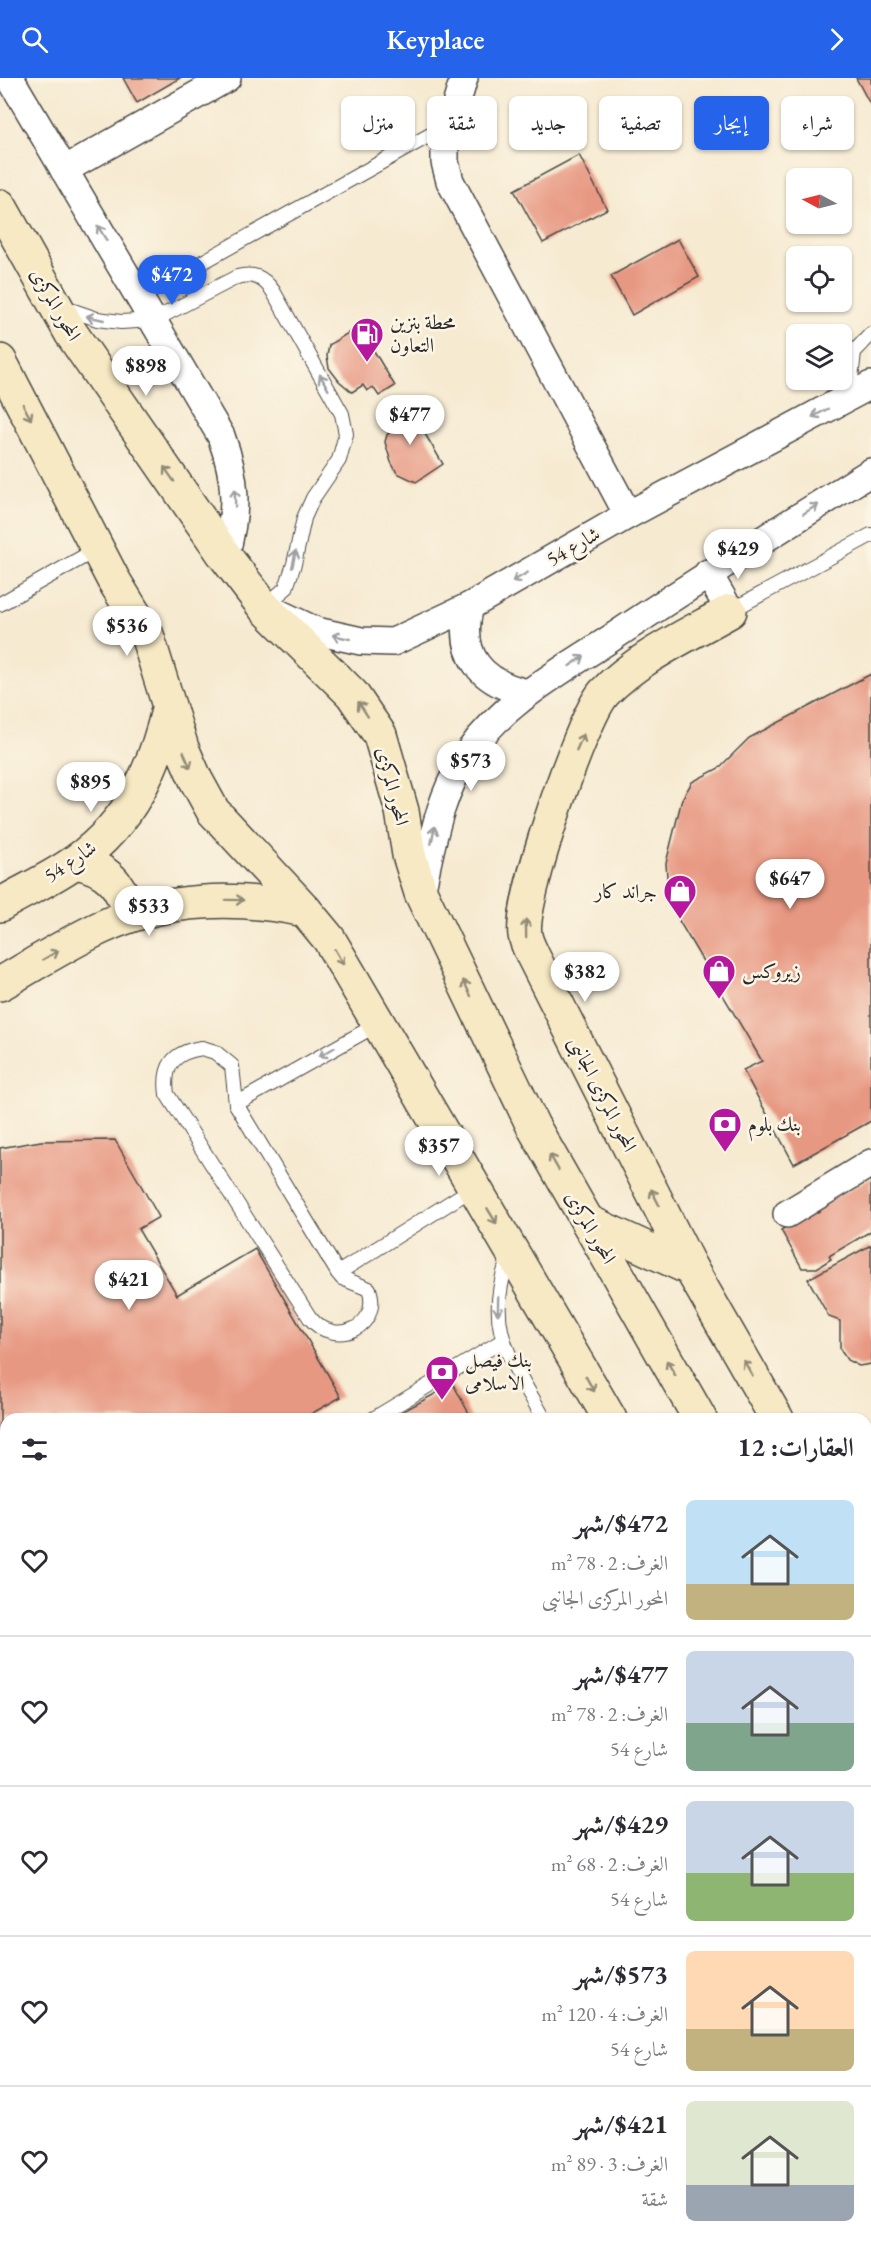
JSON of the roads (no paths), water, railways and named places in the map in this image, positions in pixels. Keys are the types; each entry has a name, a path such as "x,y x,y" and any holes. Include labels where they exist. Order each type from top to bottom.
{"main road":[{"name":"المحور المركزى","path":"0,206 71,333 225,556 264,607 352,694 380,735 402,811 409,855 421,893 533,1126 697,1413"},
{"path":"4,374 126,602 147,635 182,748 213,811 329,939 606,1413"},
{"name":"المحور المركزى الجانبى","path":"730,611 625,672 602,696 572,759 552,816 526,912 525,934 533,956 692,1269 774,1413"},
{"name":"شارع 54","path":"0,904 76,862 98,843 134,800 150,770 162,739 169,706"},
{"path":"76,862 102,870 114,879 127,903 129,916"},
{"path":"0,984 101,927 129,916 185,903 231,900 269,902 305,910"},
{"path":"587,1221 692,1269"}],"street":[{"path":"10,78 221,436 230,461 235,510 225,556"},
{"path":"64,170 228,78"},
{"path":"459,96 464,78"},
{"path":"445,150 445,162 450,181 628,515"},
{"name":"شارع 54","path":"264,607 316,631 361,641 393,642 470,606 628,515 860,391"},
{"path":"421,893 437,817 451,780 469,751 498,717 528,693 708,573 871,472"},
{"path":"708,573 730,611"},
{"path":"470,606 466,621 466,637 469,651 476,665 498,685 528,693"},
{"path":"787,1214 871,1163"}],"lane":[{"path":"140,297 427,136"},
{"path":"53,302 74,313 98,320 121,322 154,320 237,277 246,275 266,281 273,291 342,414 346,434 339,460 313,498 304,518 286,588 264,607"},
{"path":"860,391 854,352 871,334"},
{"path":"730,611 871,535"},
{"path":"0,604 99,548"},
{"path":"236,1104 378,1024"},
{"path":"202,1048 215,1052 232,1066 236,1104 338,1273 342,1278 366,1287 371,1294 368,1316 360,1325 339,1334 318,1327 310,1318 167,1094 165,1081 168,1068 177,1057 188,1050 202,1048"},
{"path":"338,1273 475,1187"},
{"path":"512,1250 503,1271 499,1295 498,1318 502,1341 541,1413"},
{"path":"383,1413 502,1341"}],"place":[{"name":"محطة بنزين التعاون","path":"367,363"},
{"name":"جراند كار","path":"680,920"},
{"name":"زيروكس","path":"719,1000"},
{"name":"بنك بلوم","path":"725,1153"},
{"name":"بنك فيصل الاسلامى","path":"442,1401"}]}
